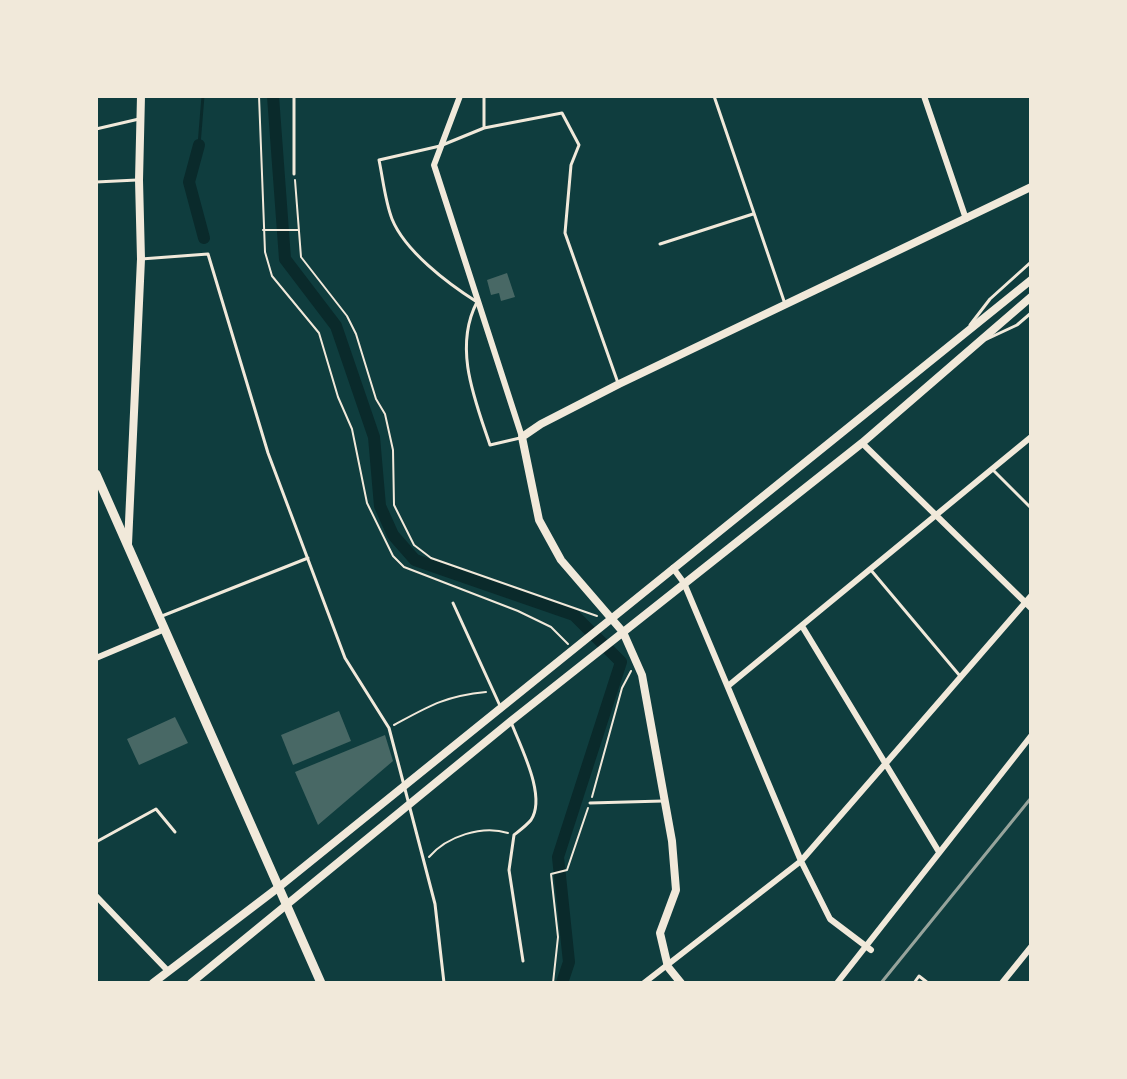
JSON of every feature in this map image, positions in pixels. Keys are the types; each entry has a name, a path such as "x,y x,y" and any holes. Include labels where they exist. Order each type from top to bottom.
{"main road":[{"path":"96,474 321,983"}],"street":[{"path":"128,548 141,260 139,180 141,96"},
{"path":"460,96 434,165 522,437 539,520 561,560 623,633 642,675 672,841 676,890 660,933 668,967 681,983"},
{"path":"924,96 966,219"},
{"path":"522,437 541,424 619,384 1031,187"},
{"path":"153,983 279,887 574,651 673,568 1031,280"},
{"path":"191,983 511,721 862,442 1031,297"},
{"path":"728,686 1031,437"},
{"path":"862,442 1031,608"},
{"path":"673,568 684,583 801,861 830,919 869,948"},
{"path":"644,983 668,967 801,861 1031,596"},
{"path":"802,626 939,852"},
{"path":"96,658 165,629"},
{"path":"837,983 869,948 939,852 1031,736"},
{"path":"96,896 168,971"},
{"path":"1002,983 1031,947"}],"lane":[{"path":"294,96 294,174"},
{"path":"484,96 484,129"},
{"path":"714,96 785,304"},
{"path":"522,437 490,445 466,371 470,315 477,302 453,287 401,237 391,217 379,160 440,146 484,129 562,113 579,145 571,165 565,233 619,384"},
{"path":"96,129 140,118"},
{"path":"96,182 139,180"},
{"path":"660,244 753,214"},
{"path":"141,260 208,254 267,453 345,658 389,728 425,862 439,926 444,983"},
{"path":"962,337 990,299 1031,262"},
{"path":"969,348 1017,325 1031,314"},
{"path":"992,469 1031,508"},
{"path":"160,616 308,558"},
{"path":"870,569 962,677"},
{"path":"453,603 501,709"},
{"path":"511,721 534,784 536,801 532,819 514,835 509,870 523,961"},
{"path":"590,803 665,801"},
{"path":"96,842 156,809 175,832"},
{"path":"914,983 919,976 928,983"}],"path":[{"path":"259,96 265,252 272,276 319,333 338,398 352,429 367,503 393,556 404,567 518,610 551,627 574,651"},
{"path":"294,174 301,257 347,316 356,334 376,399 385,414 393,450 394,506 414,545 431,558 611,621"},
{"path":"265,230 299,231"},
{"path":"553,983 558,937 551,874 567,870 590,803 622,688 636,661"},
{"path":"389,728 438,701 458,695 493,692"},
{"path":"425,862 437,848 466,834 494,829 514,835"}],"building":[{"path":"507,273 515,297 501,301 499,293 491,295 487,280"},
{"path":"339,711 351,741 293,765 281,735"},
{"path":"175,717 188,743 139,765 127,739"},
{"path":"385,735 393,761 318,825 295,772"}],"waterway":[{"path":"199,145 203,96"},
{"path":"273,96 285,259 336,326 374,437 380,506 393,535 415,560 574,615 621,662 558,857 569,962 562,983"},
{"path":"199,145 189,182 204,238"}],"railway":[{"path":"881,983 1031,798"}]}
